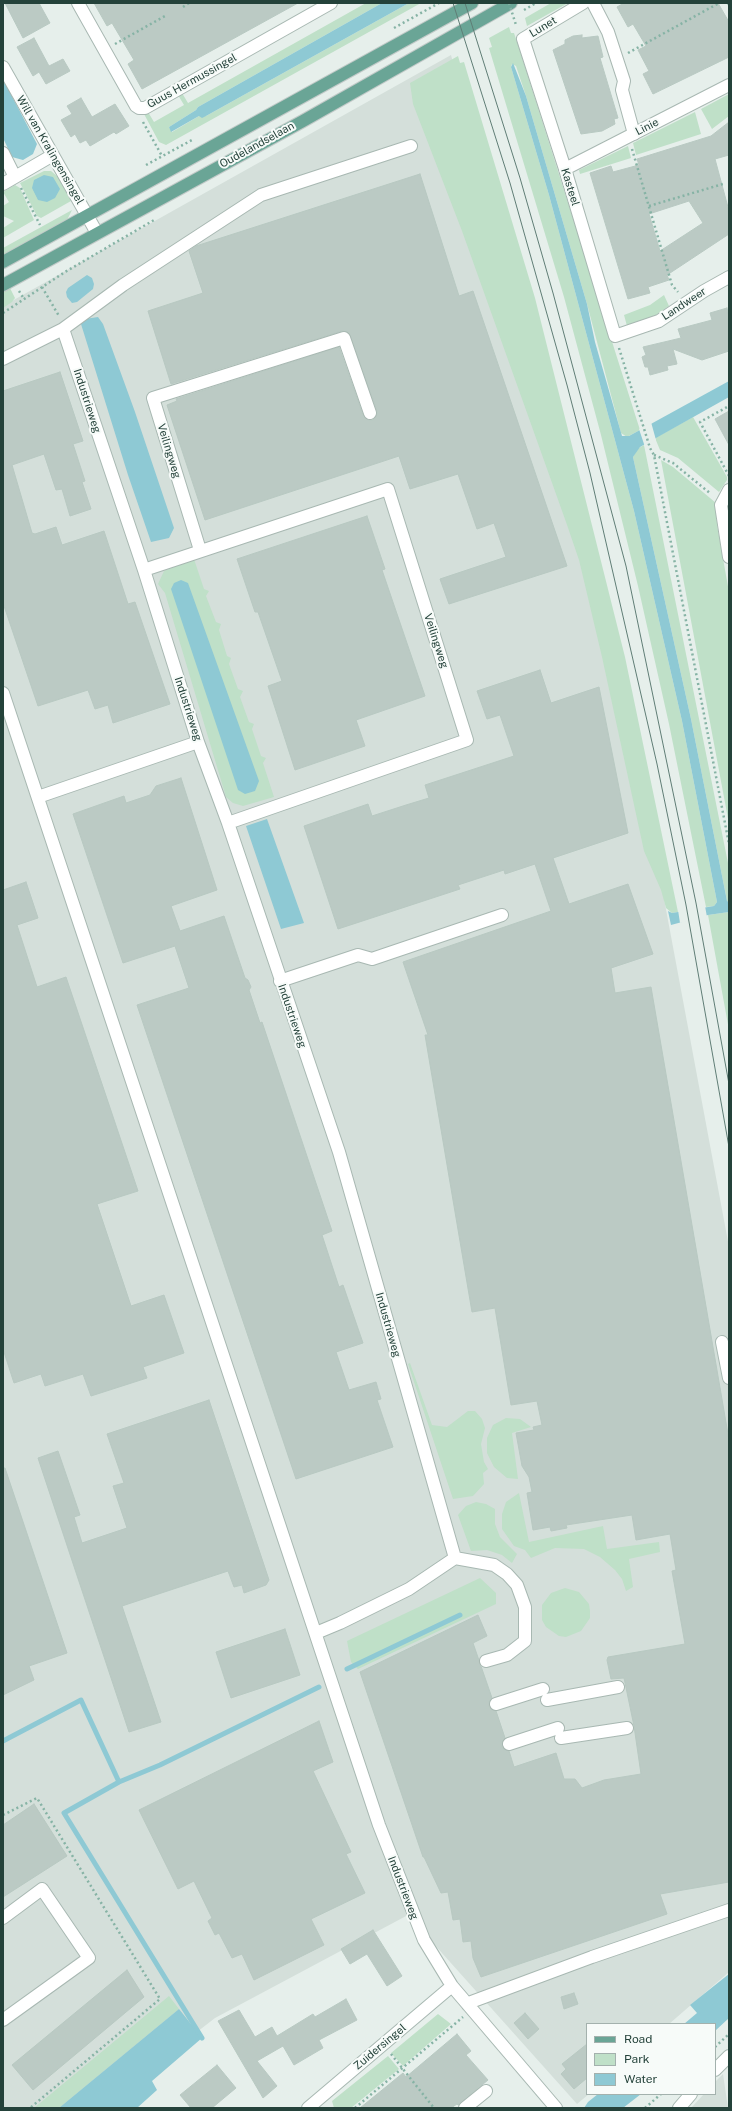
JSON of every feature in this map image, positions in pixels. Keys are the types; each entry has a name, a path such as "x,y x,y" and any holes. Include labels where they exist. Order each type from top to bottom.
{"main road":[{"name":"Oudelandselaan","path":"3,262 294,103 472,3"},
{"name":"Oudelandselaan","path":"3,285 302,121 510,3"}],"street":[{"name":"Guus Hermussingel","path":"78,3 136,106 139,108 145,108 331,3"},
{"name":"Lunet","path":"523,39 583,3"},
{"path":"593,3 608,32 624,81 622,90 631,136"},
{"name":"Kasteel","path":"523,39 565,169 615,336"},
{"name":"Will van Kralingensingel","path":"3,67 97,233"},
{"name":"Linie","path":"565,169 729,85"},
{"path":"3,359 63,329 123,285 261,196 411,146"},
{"path":"3,153 15,177"},
{"path":"3,184 53,155"},
{"name":"Landweer","path":"615,336 659,321 686,302 729,277"},
{"name":"Industrieweg","path":"63,329 144,570 198,742 228,823 338,1152 455,1558"},
{"name":"Veilingweg","path":"200,550 153,398 344,338 370,413"},
{"name":"Veilingweg","path":"144,570 200,550 388,489 467,740 228,823"},
{"path":"729,490 722,502 722,516 729,557"},
{"name":"Industrieweg","path":"3,693 379,1825 424,1940 467,2010 556,2108"},
{"path":"38,797 198,742"},
{"path":"280,981 358,956 372,959 502,915"},
{"path":"722,1342 729,1378"},
{"path":"316,1633 340,1623 409,1589 455,1558 494,1565 507,1574 517,1584 525,1607 525,1641 507,1655 486,1661"},
{"path":"496,1704 545,1694 618,1687"},
{"path":"509,1744 559,1733 627,1728"},
{"path":"3,1918 42,1889 89,1958 3,2020"},
{"path":"467,2010 471,2002 592,1957 729,1910"},
{"name":"Zuidersingel","path":"314,2106 452,1986"},
{"path":"716,2069 729,2056"},
{"path":"465,2108 486,2091"},
{"path":"679,2108 690,2095"}],"path":[{"path":"183,6 189,3"},
{"path":"510,3 516,25"},
{"path":"617,59 720,3"},
{"path":"104,50 165,16"},
{"path":"139,108 140,114 162,156"},
{"path":"631,136 649,206 672,285 686,302"},
{"path":"15,177 40,225"},
{"path":"649,206 723,184"},
{"path":"42,287 57,311 63,329"},
{"path":"615,336 650,448 654,455 729,844"},
{"path":"729,406 700,422 729,476"},
{"path":"654,455 673,463 722,502"},
{"path":"355,2108 403,2069 467,2010"},
{"path":"716,2046 729,2034"},
{"path":"383,2045 434,2108"},
{"path":"645,2108 660,2095"}],"shaded area":[{"path":"451,55 648,813 729,1247 729,1972 670,2023 586,2023 586,2095 588,2095 577,2104 408,1915 215,2018 99,2108 3,2108 3,306"},
{"path":"723,2074 728,2108 691,2108 703,2095 716,2095 716,2081"}],"green space":[{"path":"366,3 382,3 198,107 196,110 169,127 172,132 199,116 206,116 409,3 421,3 166,145 159,142 144,114 148,112 154,122 184,105 178,95 182,93 188,103"},
{"path":"551,3 568,3 527,26 525,18"},
{"path":"509,27 511,33 514,33 519,48 640,430 627,437 621,433 587,304 526,96 516,66 512,64 511,67 549,195 634,511 682,721 717,902 714,906 706,907 669,724 638,586 601,435 564,297 489,48 492,47 489,38"},
{"path":"458,56 460,63 464,62 535,298 625,657 678,912 672,913 666,908 661,890 644,851 602,657 579,560 462,231 413,104 410,83"},
{"path":"729,94 729,116 712,129 701,109"},
{"path":"695,112 701,134 636,155 633,143"},
{"path":"628,146 631,158 580,174 579,170"},
{"path":"44,171 51,171 58,177 71,201 41,218 37,216 20,183"},
{"path":"15,185 20,188 34,220 3,238 3,228 14,221 3,216 3,206 9,202 3,192"},
{"path":"72,210 66,222 3,257 3,248"},
{"path":"9,286 15,298 3,308 3,289"},
{"path":"664,295 669,306 656,315 627,326 624,315 650,305"},
{"path":"693,417 727,477 727,480 719,492 678,458 660,450 655,438"},
{"path":"644,445 729,868 729,902 727,901 691,719 633,457 637,449"},
{"path":"661,460 673,467 716,503 717,525 729,592 729,824"},
{"path":"194,559 204,589 209,591 206,596 216,622 221,624 219,630 227,656 231,658 229,664 238,689 243,691 240,697 249,722 254,724 252,729 261,756 266,758 263,763 274,797 243,806 233,803 226,797 165,593 158,584 164,571"},
{"path":"729,912 729,1030 708,915"},
{"path":"410,1363 432,1425 447,1427 468,1411 475,1411 482,1419 485,1428 481,1444 484,1462 488,1469 483,1473 484,1484 473,1496 453,1499 408,1364"},
{"path":"506,1418 520,1419 531,1427 512,1433 518,1479 507,1478 494,1467 487,1453 487,1438 493,1425"},
{"path":"519,1493 529,1542 603,1526 607,1549 659,1542 660,1552 629,1559 633,1587 626,1591 622,1579 615,1570 600,1557 584,1549 555,1548 531,1558 525,1550 514,1546 502,1529 502,1514 506,1502"},
{"path":"476,1502 486,1504 495,1509 495,1524 500,1537 517,1554 512,1563 502,1555 487,1550 471,1551 458,1515 466,1506"},
{"path":"480,1578 496,1593 496,1604 358,1669 351,1662 347,1641"},
{"path":"565,1588 579,1592 589,1604 590,1611 590,1618 581,1631 566,1637 559,1636 546,1627 542,1620 542,1605 551,1593"},
{"path":"169,1996 179,2009 59,2108 34,2108"},
{"path":"438,2014 451,2024 403,2066 391,2053"},
{"path":"388,2056 399,2069 351,2108 334,2108 332,2101"}],"water":[{"path":"382,3 409,3 206,116 202,118 199,116 171,132 169,127 196,110 198,107"},
{"path":"513,63 526,96 587,304 595,342 622,436 629,436 729,381 729,397 640,447 633,457 691,719 727,901 729,902 729,912 708,915 671,925 668,911 672,913 714,906 717,902 682,721 634,511 549,195 511,67"},
{"path":"3,79 37,144 33,154 23,160 12,157 3,138"},
{"path":"44,175 53,177 60,189 55,198 47,202 38,200 32,188 34,180"},
{"path":"87,275 92,278 94,284 93,289 77,302 72,303 67,297 66,292 68,288"},
{"path":"98,317 103,324 135,412 174,528 169,538 151,542 128,475 81,324 85,319"},
{"path":"181,580 188,583 259,781 255,791 245,794 238,790 171,589 174,583"},
{"path":"267,819 304,923 281,929 246,826"},
{"path":"729,1974 729,2018 716,2030 716,2023 685,2023 697,2013 690,2005"},
{"path":"179,2009 202,2038 152,2081 157,2090 137,2108 59,2108"},
{"path":"597,2095 640,2095 623,2108 584,2108 588,2102"}],"pier":[{"path":"651,422 656,440 645,447 639,429"},
{"path":"705,906 707,917 680,923 678,910"}],"building":[{"path":"5,3 39,3 50,23 23,38"},
{"path":"94,3 298,3 142,89 128,64 134,60 112,23 107,26"},
{"path":"624,3 718,3 729,22 729,57 653,94 643,74 649,71 638,50 646,46 633,24 628,27 617,7"},
{"path":"582,35 582,38 598,36 603,57 600,58 618,118 614,119 615,124 602,131 581,134 553,50 565,44 565,40 573,36"},
{"path":"34,38 49,66 63,59 70,71 46,84 39,72 33,76 17,47"},
{"path":"81,98 92,117 115,104 129,126 116,134 114,132 90,146 86,140 80,143 75,134 71,137 61,120 72,114 67,106"},
{"path":"729,122 729,155 715,159 729,211 729,234 667,275 669,280 648,287 650,293 628,299 590,173 611,166 613,172 639,165 637,159 711,136","holes":["689,201 703,223 660,251 649,214"]},
{"path":"420,174 459,296 473,291 567,566 449,604 440,579 506,557 494,523 477,529 458,474 410,489 399,456 205,520 167,405 177,401 176,399 339,347 363,415 368,420 373,420 377,415 377,411 349,333 342,331 171,384 148,311 203,293 189,251 196,246"},
{"path":"727,308 729,316 729,351 702,360 673,349 677,364 667,366 668,370 650,375 648,367 645,367 642,357 646,355 643,347 681,338 678,329 712,320 710,313"},
{"path":"60,372 83,441 73,444 85,481 82,482 91,509 70,516 62,489 56,490 44,454 12,465 32,533 35,534 56,527 62,545 104,531 128,604 135,602 170,704 113,723 108,705 95,709 88,690 38,706 3,603 3,391"},
{"path":"729,411 729,445 715,419"},
{"path":"367,516 385,569 382,570 425,696 356,720 365,746 295,770 268,686 282,681 258,612 255,612 237,559"},
{"path":"540,670 551,703 599,687 628,833 553,858 569,904 628,884 653,954 611,968 615,993 651,987 729,1440 729,1882 660,1894 667,1914 481,1977 473,1958 471,1941 463,1942 460,1919 453,1920 448,1892 441,1893 423,1857 360,1672 478,1615 487,1636 473,1643 492,1698 489,1702 489,1707 496,1711 505,1738 502,1742 502,1747 509,1751 514,1767 556,1753 564,1779 575,1779 582,1788 604,1780 641,1774 634,1726 624,1678 611,1679 607,1660 608,1657 685,1644 672,1571 676,1570 670,1534 636,1540 632,1515 566,1525 567,1528 551,1531 550,1527 533,1530 527,1493 532,1492 529,1477 522,1466 516,1433 534,1430 533,1427 542,1425 537,1401 511,1405 495,1308 472,1312 425,1035 428,1035 403,962 551,911 535,864 505,874 504,870 458,885 460,889 338,929 304,826 368,804 372,816 429,798 425,785 514,756 500,715 487,719 477,691"},
{"path":"181,778 217,890 171,906 180,931 224,916 245,978 248,980 251,987 249,990 260,1023 262,1022 332,1231 322,1235 339,1287 343,1285 363,1343 336,1352 349,1390 376,1382 381,1399 377,1400 393,1447 296,1479 137,1005 189,988 175,946 123,963 73,814 124,796 126,803 150,795 156,786"},
{"path":"26,882 38,918 17,925 37,987 66,977 138,1191 97,1204 131,1306 164,1295 184,1353 143,1367 147,1378 91,1396 83,1374 45,1386 41,1374 14,1383 3,1349 3,890"},
{"path":"209,1400 269,1580 266,1585 244,1593 242,1585 234,1587 228,1571 122,1606 161,1722 129,1732 38,1458 58,1451 80,1515 74,1517 82,1543 127,1528 113,1486 124,1483 107,1434"},
{"path":"3,1468 5,1468 67,1653 29,1666 34,1680 3,1695"},
{"path":"285,1629 300,1675 231,1698 216,1652"},
{"path":"319,1721 333,1762 313,1771 351,1852 346,1854 365,1893 311,1919 324,1945 254,1980 242,1954 232,1958 219,1933 215,1935 208,1921 212,1918 194,1881 178,1889 139,1810"},
{"path":"34,1804 67,1856 3,1897 3,1825"},
{"path":"373,1930 402,1976 387,1986 367,1954 350,1964 341,1949"},
{"path":"127,1970 144,1997 33,2090 12,2065"},
{"path":"574,1993 578,2004 564,2009 561,1997"},
{"path":"346,1999 357,2020 319,2040 323,2048 294,2065 283,2046 257,2061 277,2086 263,2098 218,2021 239,2010 255,2037 272,2027 277,2036 313,2014 315,2017"},
{"path":"525,2013 539,2029 528,2039 514,2023"},
{"path":"457,2034 471,2051 466,2055 488,2080 458,2105 457,2104 451,2108 360,2108 403,2073 406,2077"},
{"path":"586,2045 586,2079 574,2089 561,2074 566,2069 562,2064"},
{"path":"217,2065 236,2088 212,2108 191,2108 180,2095"}],"waterway":[{"path":"347,1669 460,1615"},
{"path":"202,2038 64,1813 119,1782 160,1765 319,1687"},
{"path":"3,1741 81,1700 119,1782"}],"tram line":[{"path":"453,3 510,183 567,385 590,473 657,764 686,905 729,1147"},
{"path":"465,3 520,178 553,293 626,566 696,903 729,1084"}]}
